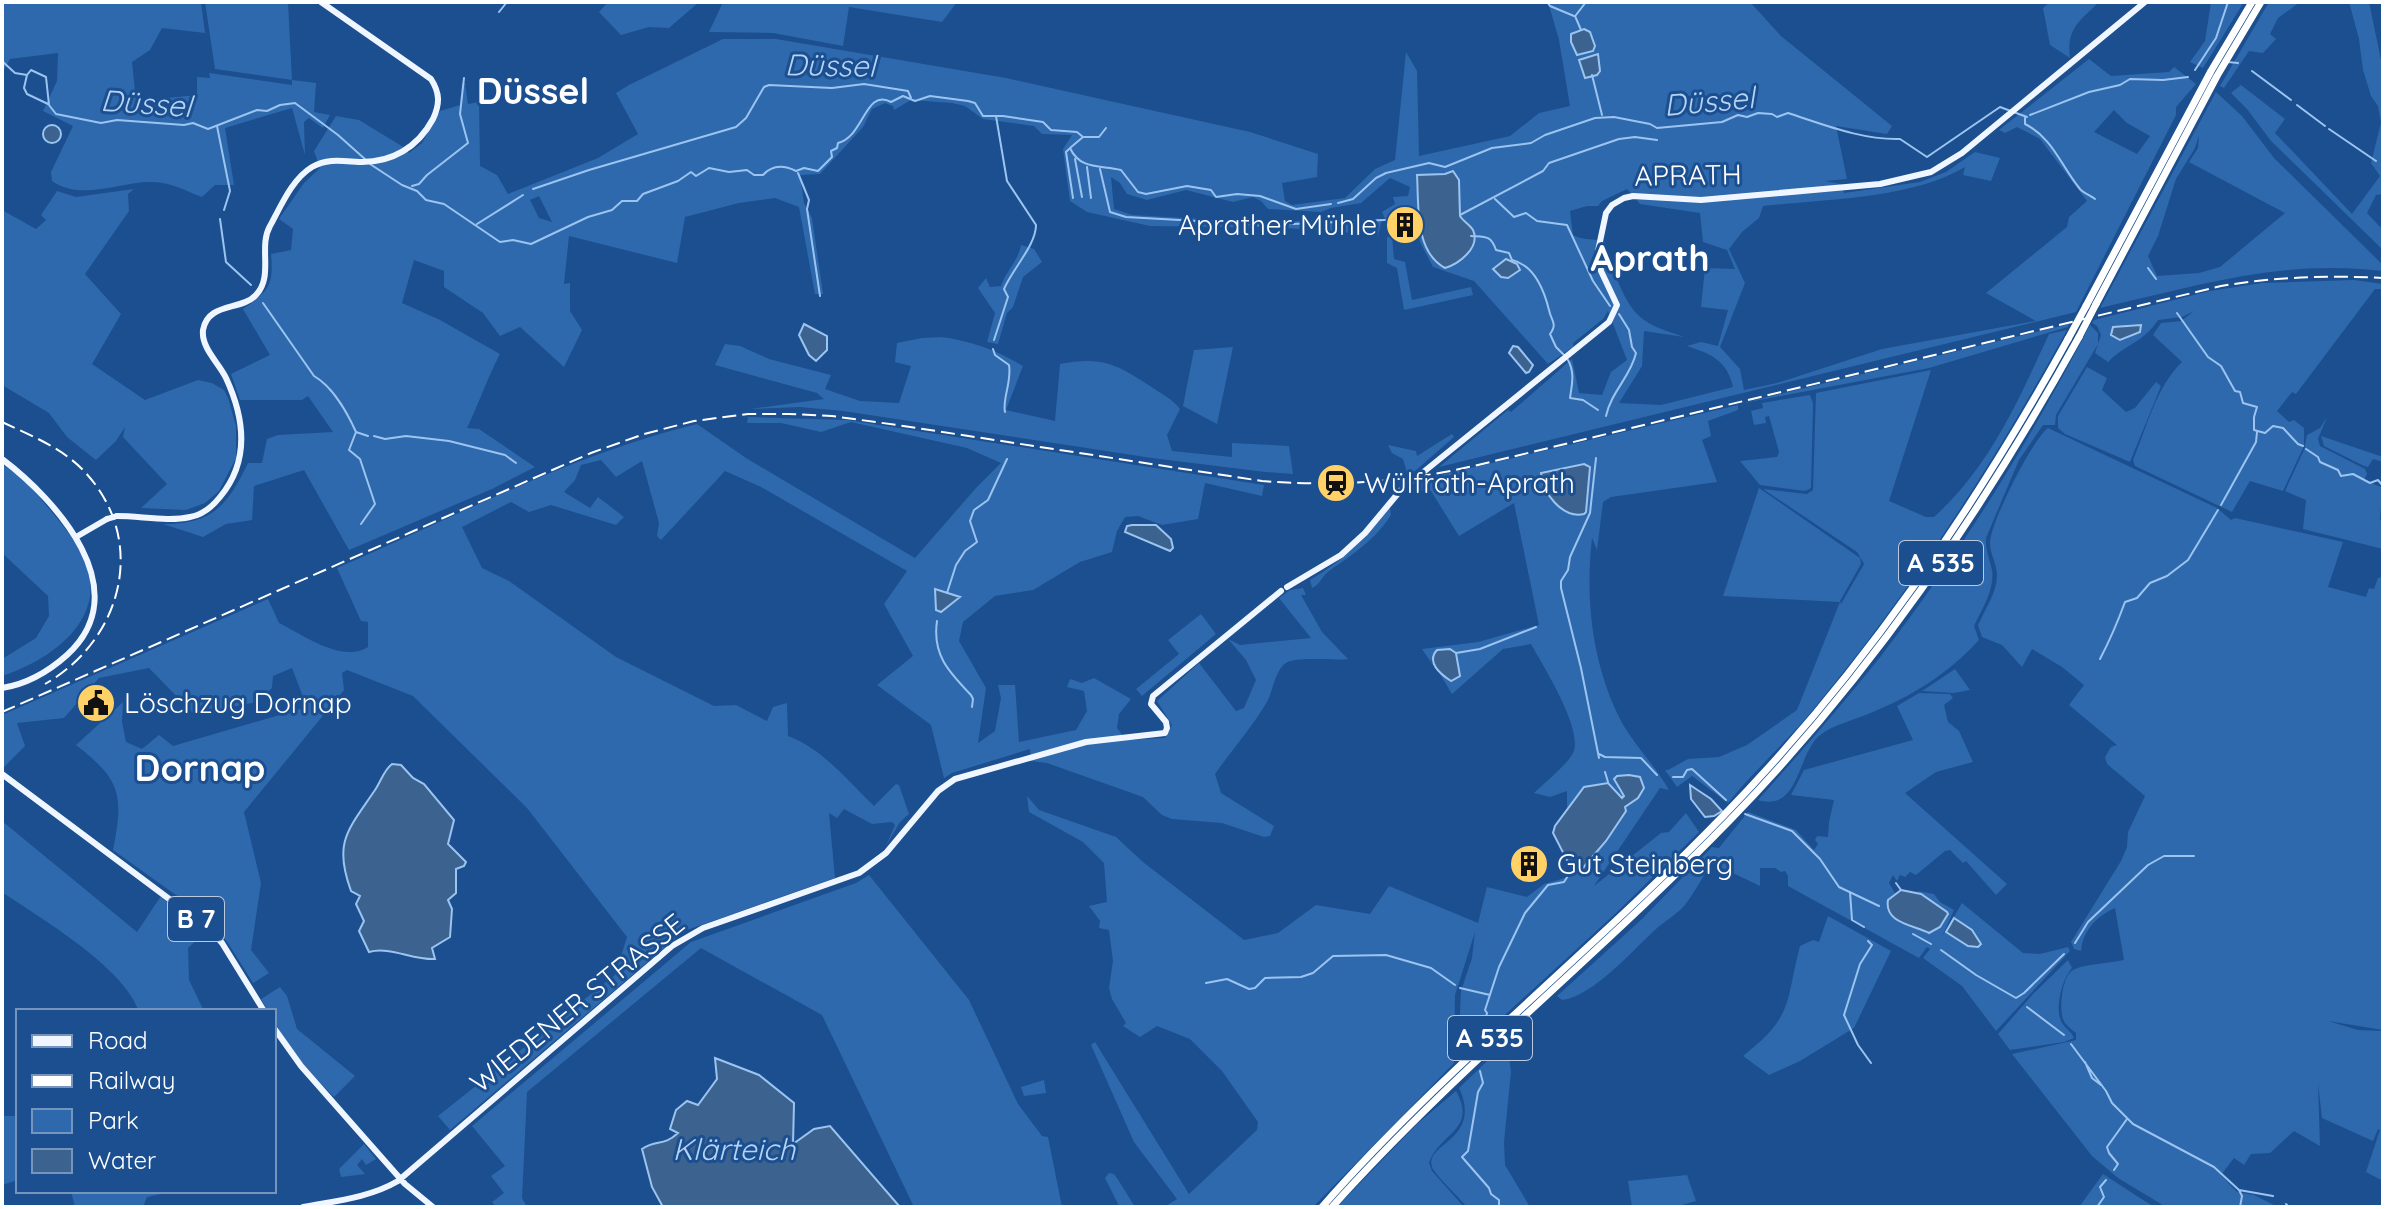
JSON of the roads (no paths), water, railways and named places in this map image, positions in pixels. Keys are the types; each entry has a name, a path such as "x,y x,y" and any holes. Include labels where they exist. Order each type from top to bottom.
{"highway":[{"name":"A 535","path":"1773,769 1866,651 1952,534 2024,419 2257,3"},
{"name":"A 535","path":"1322,1207 1428,1101 1671,873 1773,769 1874,654 1949,552 2031,424 2079,337 2175,145"},
{"name":"A 535","path":"1332,1207 1428,1101"}],"main road":[{"path":"76,537 117,516 188,518 210,508 230,485 237,472 242,450 241,422 225,376 205,344 203,332 207,320 222,308 247,302 256,296 263,285 266,266 265,236 297,179 321,163 335,160 377,161 407,151 421,139 436,113 439,104 437,88 421,71 321,2"},
{"name":"APRATH","path":"1431,467 1609,322 1617,309 1615,296 1601,271 1598,251 1606,213 1618,201 1633,196 1708,200 1897,181 1921,175 1945,164 2015,110 2145,2"},
{"path":"2,459 42,494 76,537 90,565 95,592 85,630 72,650 45,673 27,682 2,688"},
{"name":"WIEDENER STRASSE","path":"401,1178 679,941 703,928 859,873 886,853 932,797 948,783 977,771 1086,742 1165,733 1166,722 1151,704 1153,696 1284,589 1329,564 1353,544 1395,496 1431,467"},
{"name":"B 7","path":"2,774 212,931 263,1009"},
{"path":"276,1031 301,1066 401,1178 433,1207"},
{"path":"303,1207 384,1189 401,1178"}],"water":[{"path":"1584,29 1590,32 1595,46 1593,51 1577,55 1571,34"},
{"path":"1598,54 1600,71 1585,78 1579,60"},
{"path":"48,125 56,125 61,134 59,141 48,143 43,138 43,130"},
{"path":"1453,171 1459,180 1460,216 1472,228 1475,237 1467,254 1445,268 1428,251 1423,239 1417,175"},
{"path":"1506,259 1517,264 1520,270 1508,278 1501,277 1493,269"},
{"path":"804,324 827,336 827,350 816,361 809,355 799,335"},
{"path":"2141,325 2140,332 2120,340 2111,335 2113,327"},
{"path":"1513,346 1518,347 1533,365 1529,372 1526,373 1509,353"},
{"path":"1584,464 1590,467 1586,512 1576,514 1561,508 1549,496 1541,473"},
{"path":"1156,525 1171,539 1173,548 1170,551 1125,532 1127,526"},
{"path":"935,589 960,597 941,612 936,610"},
{"path":"1450,649 1456,653 1460,676 1451,681 1439,671 1433,659 1437,650"},
{"path":"392,764 401,765 424,784 454,820 448,844 466,862 456,869 456,893 448,900 452,909 450,937 432,948 435,959 385,951 369,952 359,931 364,921 356,904 360,896 351,891 346,874 343,860 346,837"},
{"path":"1629,775 1640,777 1644,788 1638,798 1625,807 1626,811 1606,841 1582,869 1572,870 1553,833 1555,826 1584,787 1608,783 1622,798 1624,796 1614,779"},
{"path":"1690,785 1722,811 1705,817 1691,799"},
{"path":"1901,890 1921,894 1947,912 1940,927 1929,933 1890,914 1888,900"},
{"path":"1954,918 1972,930 1981,944 1978,947 1968,946 1946,932"},
{"name":"Klärteich","path":"715,1058 759,1075 794,1103 793,1144 814,1129 830,1126 900,1207 663,1207 652,1187 642,1149 678,1133 670,1129 676,1110 687,1101 698,1105 717,1079"}],"waterway":[{"path":"499,12 507,2"},
{"path":"1547,2 1574,16"},
{"path":"1576,15 1586,2"},
{"name":"Düssel","path":"2195,70 2216,38 2228,2"},
{"path":"1575,16 1581,30"},
{"name":"Düssel","path":"2,61 15,73 27,75 31,70 46,77 49,105 56,114 101,123 117,120 193,123 208,129 257,110 267,111 295,103 366,160"},
{"path":"2228,62 2238,63"},
{"path":"2252,71 2291,100"},
{"path":"27,75 24,88 27,94 48,104"},
{"path":"1592,75 1602,115"},
{"name":"Düssel","path":"2030,115 2130,79 2188,77"},
{"path":"412,186 419,184 468,143 460,114 464,78"},
{"name":"Düssel","path":"533,189 736,127 746,118 764,87 769,85 832,88 864,84 908,91 911,98"},
{"name":"Düssel","path":"370,164 417,191 426,200 444,204 500,242 513,240 531,244 588,217 612,210 622,201 637,201 643,194 678,181 691,172 696,176 709,168 729,172 747,170 754,175 763,175 778,167 818,171 832,157 831,151 837,148 838,143 854,132 875,102 882,99 891,102 903,96 915,101 930,96 975,103 983,116 1043,122 1051,130 1077,132 1083,137 1070,148 1079,160 1121,170 1138,192 1146,194 1187,186 1211,190 1216,197 1237,194 1260,196 1296,209 1331,204"},
{"path":"2297,105 2325,126"},
{"name":"Düssel","path":"1338,203 1353,199 1386,173 1429,163 1445,167 1492,148 1531,143 1595,118 1614,117 1657,128 1722,122 1738,115 1747,117 1758,113 1777,117 1788,113 1858,134 1900,139 1927,157 2000,107 2027,117"},
{"path":"994,340 1008,297 1004,289 1032,240 1036,225 1007,181 996,116"},
{"path":"2025,118 2025,124 2050,145 2080,189 2095,199"},
{"path":"217,126 230,191 224,210"},
{"path":"1084,137 1099,137 1106,128"},
{"path":"2329,129 2376,161"},
{"path":"1460,215 1543,171 1549,163 1619,139 1635,137 1657,140"},
{"path":"1069,149 1066,152 1073,198"},
{"path":"1075,159 1082,197"},
{"path":"1087,167 1091,198"},
{"path":"1100,169 1110,212 1126,217 1268,225 1407,219"},
{"path":"798,173 809,200 807,209 820,296"},
{"name":"Düssel","path":"477,224 523,195"},
{"path":"1495,199 1514,217 1526,213 1537,221 1567,225 1593,281 1610,306"},
{"path":"220,219 226,262 251,285"},
{"path":"1471,236 1490,239 1496,250 1509,253 1512,260 1532,273 1541,287 1553,322 1550,334 1564,355"},
{"path":"2148,268 2156,279"},
{"path":"263,303 314,376 339,401 356,432 368,436"},
{"path":"2177,313 2208,357 2221,366 2235,391 2240,392 2243,403 2257,407 2254,430 2265,433 2273,426 2283,428 2303,446"},
{"path":"1606,416 1636,353 1629,330 1619,314"},
{"path":"993,349 995,355 1009,365 1005,412"},
{"path":"1568,360 1572,374 1570,398 1583,400 1598,410"},
{"path":"356,432 349,450 360,459 375,504 361,524"},
{"path":"2221,505 2256,442 2257,432"},
{"path":"374,436 449,441 505,455 516,463"},
{"path":"2306,449 2320,462 2338,470 2341,476 2353,474 2370,483 2378,480 2383,486"},
{"path":"1596,458 1590,513 1570,557 1561,588 1599,758"},
{"path":"947,593 956,565 965,551 977,542 970,521 974,510 988,500 1007,459"},
{"path":"2100,659 2125,602 2137,598 2150,583 2167,576 2188,560 2218,510"},
{"path":"937,621 940,653 949,670 971,695 972,707"},
{"path":"1456,653 1480,649 1536,627"},
{"path":"1599,754 1605,757 1641,758 1657,775"},
{"path":"1673,777 1683,777 1687,770 1692,769 1726,800"},
{"path":"1605,772 1608,782"},
{"path":"1745,814 1792,831 1820,859 1839,887 1879,906"},
{"path":"2075,943 2088,922 2148,865 2164,856 2194,856"},
{"path":"1482,1032 1485,1010 1499,967 1525,913 1548,885 1564,882 1573,868"},
{"path":"1896,883 1901,890"},
{"path":"1850,892 1852,920 1864,927"},
{"path":"1913,934 1931,944"},
{"path":"1868,941 1872,945 1860,964 1844,1015 1858,1045 1871,1063"},
{"path":"1941,950 2016,998 2064,954"},
{"path":"1206,983 1227,979 1249,989 1255,988 1265,978 1301,977 1313,973 1333,956 1386,955 1431,968 1455,985"},
{"path":"1460,988 1490,995"},
{"path":"2027,1007 2064,1035"},
{"path":"2071,1044 2112,1103 2133,1124 2214,1167 2239,1190 2242,1196 2240,1207"},
{"path":"2085,1062 2092,1078 2101,1085"},
{"path":"1480,1071 1483,1083 1478,1092 1468,1151 1462,1157 1499,1200 1499,1207"},
{"path":"2114,1170 2118,1164 2107,1147 2127,1119"},
{"path":"2097,1207 2104,1197 2100,1187 2106,1180"},
{"path":"2239,1190 2273,1196"},
{"path":"2286,1204 2289,1207"}],"railway":[{"path":"2,712 591,453 644,434 694,421 748,414 832,416 1262,481 1370,482 1424,476 1478,465 2221,286 2302,278 2383,278"},
{"path":"2,422 54,448 82,469 103,496 116,525 121,555 118,585 109,614 94,641 72,665 45,684"}],"place":[{"name":"Aprather Mühle","path":"1405,225"},
{"name":"Wülfrath-Aprath","path":"1336,483"},
{"name":"Löschzug Dornap","path":"96,703"},
{"name":"Gut Steinberg","path":"1529,864"}],"district":[{"name":"Düssel","path":"533,91"},
{"name":"Aprath","path":"1650,258"},
{"name":"Dornap","path":"200,768"}]}
